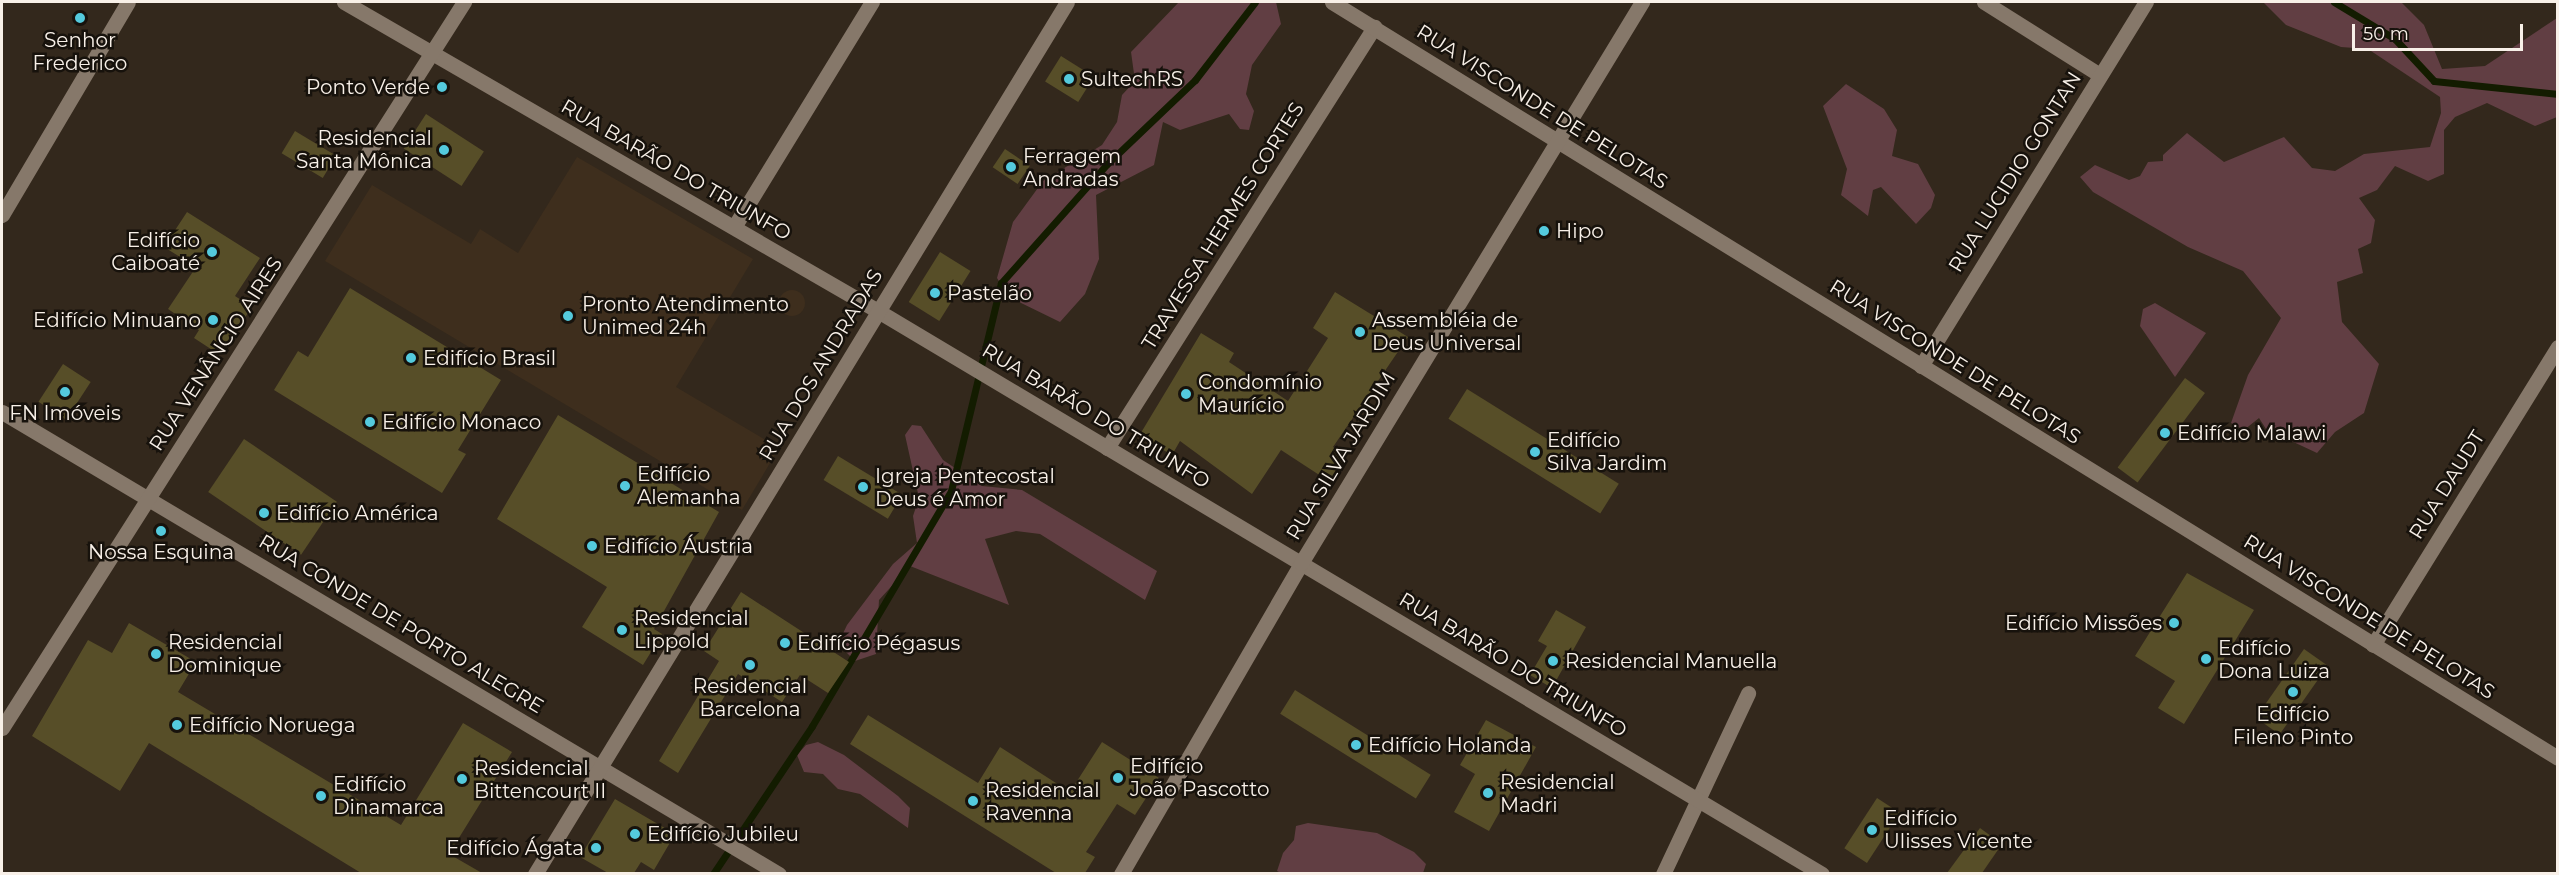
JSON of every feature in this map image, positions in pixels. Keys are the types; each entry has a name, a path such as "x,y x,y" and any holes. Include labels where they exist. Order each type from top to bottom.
{"street":[{"path":"2,215 128,2"},
{"name":"RUA BARÃO DO TRIUNFO","path":"344,2 878,311 1822,873"},
{"name":"RUA VENÂNCIO AIRES","path":"2,728 464,2"},
{"path":"734,227 872,2"},
{"name":"RUA DOS ANDRADAS","path":"535,873 1067,2"},
{"name":"RUA VISCONDE DE PELOTAS","path":"1332,2 2558,758"},
{"name":"RUA SILVA JARDIM","path":"1121,873 1301,563 1642,2"},
{"path":"1984,2 2100,75"},
{"name":"RUA LUCIDIO GONTAN","path":"1921,366 2146,2"},
{"name":"TRAVESSA HERMES CORTES","path":"1107,448 1374,27"},
{"name":"RUA DAUDT","path":"2373,645 2558,347"},
{"name":"RUA CONDE DE PORTO ALEGRE","path":"2,412 779,873"},
{"path":"1663,873 1748,693"}],"shaded area":[{"path":"1179,2 1276,2 1281,24 1252,65 1246,94 1254,111 1249,130 1240,129 1229,114 1180,130 1163,122 1154,165 1096,195 1099,259 1085,294 1060,322 1009,297 997,278 1013,222 1043,181 1102,145 1117,122 1122,95 1135,81 1131,52"},
{"path":"2263,2 2401,2 2424,25 2442,69 2485,66 2557,18 2557,117 2535,126 2487,103 2455,117 2444,130 2444,174 2428,181 2395,166 2377,190 2359,198 2375,220 2371,243 2358,249 2363,273 2337,282 2342,322 2379,364 2364,413 2335,432 2317,453 2266,429 2259,418 2244,430 2231,423 2248,375 2281,318 2243,271 2188,247 2093,192 2080,177 2095,165 2129,180 2140,176 2148,162 2163,161 2163,155 2187,133 2224,162 2284,137 2312,168 2335,171 2364,154 2430,147 2441,113 2440,97 2368,49 2341,47 2286,25"},
{"path":"1846,84 1884,109 1897,130 1892,156 1918,164 1935,195 1931,208 1916,224 1881,187 1873,190 1868,216 1841,195 1847,169 1823,106"},
{"name":"Pronto Atendimento Unimed 24h","path":"577,157 753,259 676,387 779,448 742,510 325,261 372,185 471,244 480,229 518,253"},
{"path":"792,290 801,294 805,303 801,312 792,316 783,312 779,303 783,294"},
{"path":"2155,303 2206,333 2175,377 2140,326 2143,309"},
{"path":"912,425 921,426 943,460 982,486 1022,490 1157,571 1145,600 1040,534 1016,531 985,539 1009,605 910,566 879,600 876,654 855,661 838,644 847,625 893,564 917,543 913,516 919,498 905,435"},
{"path":"818,742 844,755 898,796 910,808 908,828 860,794 838,789 823,774 804,772 797,755 806,745"},
{"path":"1308,823 1377,833 1414,852 1426,864 1423,873 1281,873 1277,871 1283,853 1294,840 1296,826"}],"building":[{"name":"SultechRS","path":"1061,56 1094,77 1078,102 1045,81"},
{"name":"Residencial Santa Mônica","path":"426,114 484,152 462,186 404,148"},
{"path":"295,131 336,156 323,178 282,153"},
{"name":"Ferragem Andradas","path":"1005,149 1030,166 1018,184 993,167"},
{"path":"187,212 260,258 235,296 252,307 220,355 194,338 199,330 168,309 196,267 164,247"},
{"name":"Pastelão","path":"940,252 971,271 939,321 909,302"},
{"path":"350,288 501,380 458,450 466,454 442,493 274,390 298,351 308,357"},
{"path":"1335,292 1408,337 1333,447 1346,456 1330,482 1281,450 1252,494 1180,441 1172,455 1139,436 1201,333 1234,353 1229,362 1288,401 1328,338 1313,328"},
{"name":"FN Imóveis","path":"63,364 91,382 66,420 38,402"},
{"name":"Edifício Malawi","path":"2185,378 2205,393 2138,482 2118,467"},
{"name":"Edifício Silva Jardim","path":"1467,389 1619,484 1600,514 1448,419"},
{"path":"558,415 719,512 654,629 662,634 643,665 582,627 607,587 497,519"},
{"path":"244,439 337,502 301,555 208,492"},
{"name":"Igreja Pentecostal Deus é Amor","path":"838,456 902,495 888,519 824,480"},
{"path":"2187,573 2254,610 2184,724 2158,708 2175,681 2135,656"},
{"path":"741,592 849,662 828,693 800,675 782,702 738,674 678,773 659,761 719,661 704,651"},
{"name":"Residencial Manuella","path":"1556,610 1586,627 1552,688 1530,675 1547,646 1538,641"},
{"path":"129,623 196,662 178,692 401,825 463,723 512,752 449,854 482,873 361,873 149,743 120,791 32,736 88,640 112,653"},
{"name":"Edifício Fileno Pinto","path":"2304,649 2328,666 2280,734 2256,718"},
{"name":"Edifício Holanda","path":"1295,690 1431,775 1416,799 1280,714"},
{"path":"868,715 978,783 1000,747 1070,792 1102,742 1159,778 1135,815 1117,804 1086,852 1095,857 1085,873 1056,873 850,744"},
{"name":"Residencial Madri","path":"1486,720 1536,747 1489,831 1454,812 1475,774 1460,765"},
{"name":"Edifício Ulisses Vicente","path":"1877,798 1900,813 1867,863 1844,848"},
{"name":"Edifício Jubileu","path":"615,799 675,834 654,870 641,862 634,873 608,873 580,857"},
{"path":"1980,828 2002,844 1982,873 1947,873"}],"waterway":[{"path":"713,874 812,726 951,491 1001,283 1107,164 1195,80 1255,2"},
{"path":"2334,2 2395,39 2434,81 2558,94"}],"place":[{"name":"Senhor Frederico","path":"80,18"},
{"name":"SultechRS","path":"1069,79"},
{"name":"Ponto Verde","path":"442,87"},
{"name":"Residencial Santa Mônica","path":"444,150"},
{"name":"Ferragem Andradas","path":"1011,167"},
{"name":"Hipo","path":"1544,231"},
{"name":"Edifício Caiboaté","path":"212,252"},
{"name":"Pastelão","path":"935,293"},
{"name":"Pronto Atendimento Unimed 24h","path":"568,316"},
{"name":"Edifício Minuano","path":"213,320"},
{"name":"Assembléia de Deus Universal","path":"1360,332"},
{"name":"Edifício Brasil","path":"411,358"},
{"name":"FN Imóveis","path":"65,392"},
{"name":"Condomínio Maurício","path":"1186,394"},
{"name":"Edifício Monaco","path":"370,422"},
{"name":"Edifício Malawi","path":"2165,433"},
{"name":"Edifício Silva Jardim","path":"1535,452"},
{"name":"Edifício Alemanha","path":"625,486"},
{"name":"Igreja Pentecostal Deus é Amor","path":"863,487"},
{"name":"Edifício América","path":"264,513"},
{"name":"Nossa Esquina","path":"161,531"},
{"name":"Edifício Áustria","path":"592,546"},
{"name":"Edifício Missões","path":"2174,623"},
{"name":"Residencial Lippold","path":"622,630"},
{"name":"Edifício Pégasus","path":"785,643"},
{"name":"Residencial Dominique","path":"156,654"},
{"name":"Edifício Dona Luiza","path":"2206,659"},
{"name":"Residencial Manuella","path":"1553,661"},
{"name":"Residencial Barcelona","path":"750,665"},
{"name":"Edifício Fileno Pinto","path":"2293,692"},
{"name":"Edifício Noruega","path":"177,725"},
{"name":"Edifício Holanda","path":"1356,745"},
{"name":"Edifício João Pascotto","path":"1118,778"},
{"name":"Residencial Bittencourt II","path":"462,779"},
{"name":"Residencial Madri","path":"1488,793"},
{"name":"Edifício Dinamarca","path":"321,796"},
{"name":"Residencial Ravenna","path":"973,801"},
{"name":"Edifício Ulisses Vicente","path":"1872,830"},
{"name":"Edifício Jubileu","path":"635,834"},
{"name":"Edifício Ágata","path":"596,848"}]}
